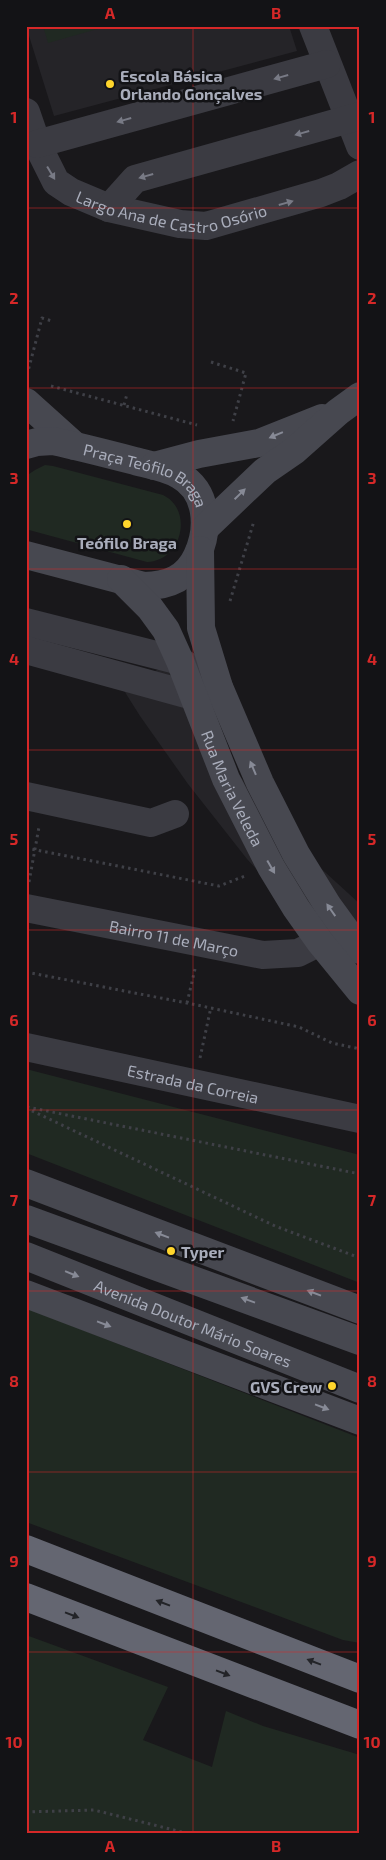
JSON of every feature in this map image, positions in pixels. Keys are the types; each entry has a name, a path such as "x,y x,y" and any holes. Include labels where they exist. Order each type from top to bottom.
{"highway":[{"path":"26,1549 360,1679"},
{"path":"26,1597 360,1725"}],"street":[{"path":"313,26 328,64 354,118 360,146"},
{"path":"36,144 328,64"},
{"name":"Largo Ana de Castro Osório","path":"26,112 36,144 56,182 71,192 109,208 180,224 206,226 321,193 339,186 360,174"},
{"path":"109,208 135,179 354,118"},
{"path":"35,393 74,446"},
{"path":"31,559 144,586 161,586 182,575 191,566 203,539 265,471 294,451 338,412 360,396"},
{"path":"154,466 199,454 259,443 338,412"},
{"name":"Praça Teófilo Braga","path":"26,445 53,440 178,474 189,482 200,497 204,513 203,539"},
{"name":"Rua Maria Veleda","path":"203,539 201,628 219,686 260,783 296,854 328,906 360,950"},
{"name":"Rua Maria Veleda","path":"121,580 150,608 162,624 180,661 226,779 271,867 320,942 360,991"},
{"path":"26,622 180,661 219,686"},
{"path":"26,650 193,696 219,686"},
{"path":"36,797 151,823 175,814"},
{"name":"Bairro 11 de Março","path":"27,898 263,955 298,953 320,942"},
{"name":"Estrada da Correia","path":"26,1047 360,1120"},
{"path":"26,1183 360,1310"},
{"path":"26,1219 360,1342"},
{"name":"Avenida Doutor Mário Soares","path":"26,1256 360,1389"},
{"path":"26,1294 360,1421"}],"path":[{"path":"26,378 42,318 52,321"},
{"path":"35,393 124,406 200,426"},
{"path":"124,406 127,394"},
{"path":"227,610 255,517"},
{"path":"27,898 35,850 36,797"},
{"path":"26,848 219,886"},
{"path":"187,1003 195,968"},
{"path":"26,972 211,1007 299,1027 332,1043 360,1049"},
{"path":"195,1084 211,1007"},
{"path":"26,1108 360,1174"},
{"path":"26,1108 275,1226 360,1258"},
{"path":"26,1812 94,1810 190,1834"}],"shaded area":[{"name":"Escola Básica Orlando Gonçalves","path":"26,26 289,26 297,51 54,116"},
{"path":"43,26 108,26 48,43"},
{"path":"45,465 163,495 173,502 181,523 180,534 176,544 169,553 159,559 147,562 29,530 26,528 26,476"},
{"path":"166,665 225,757 254,794 314,862 360,904 360,962 280,895 247,859 188,784 140,716 123,689"},
{"path":"26,1069 360,1155 360,1283 26,1153"},
{"path":"26,1308 360,1438 360,1643 343,1640 26,1522"},
{"path":"26,1635 168,1687 143,1740 212,1767 226,1711 263,1726 360,1755 360,1834 26,1834"}],"place":[{"name":"Escola Básica Orlando Gonçalves","path":"110,84"},
{"name":"Teófilo Braga","path":"127,524"},
{"name":"Typer","path":"171,1251"},
{"name":"GVS Crew","path":"332,1386"}]}
